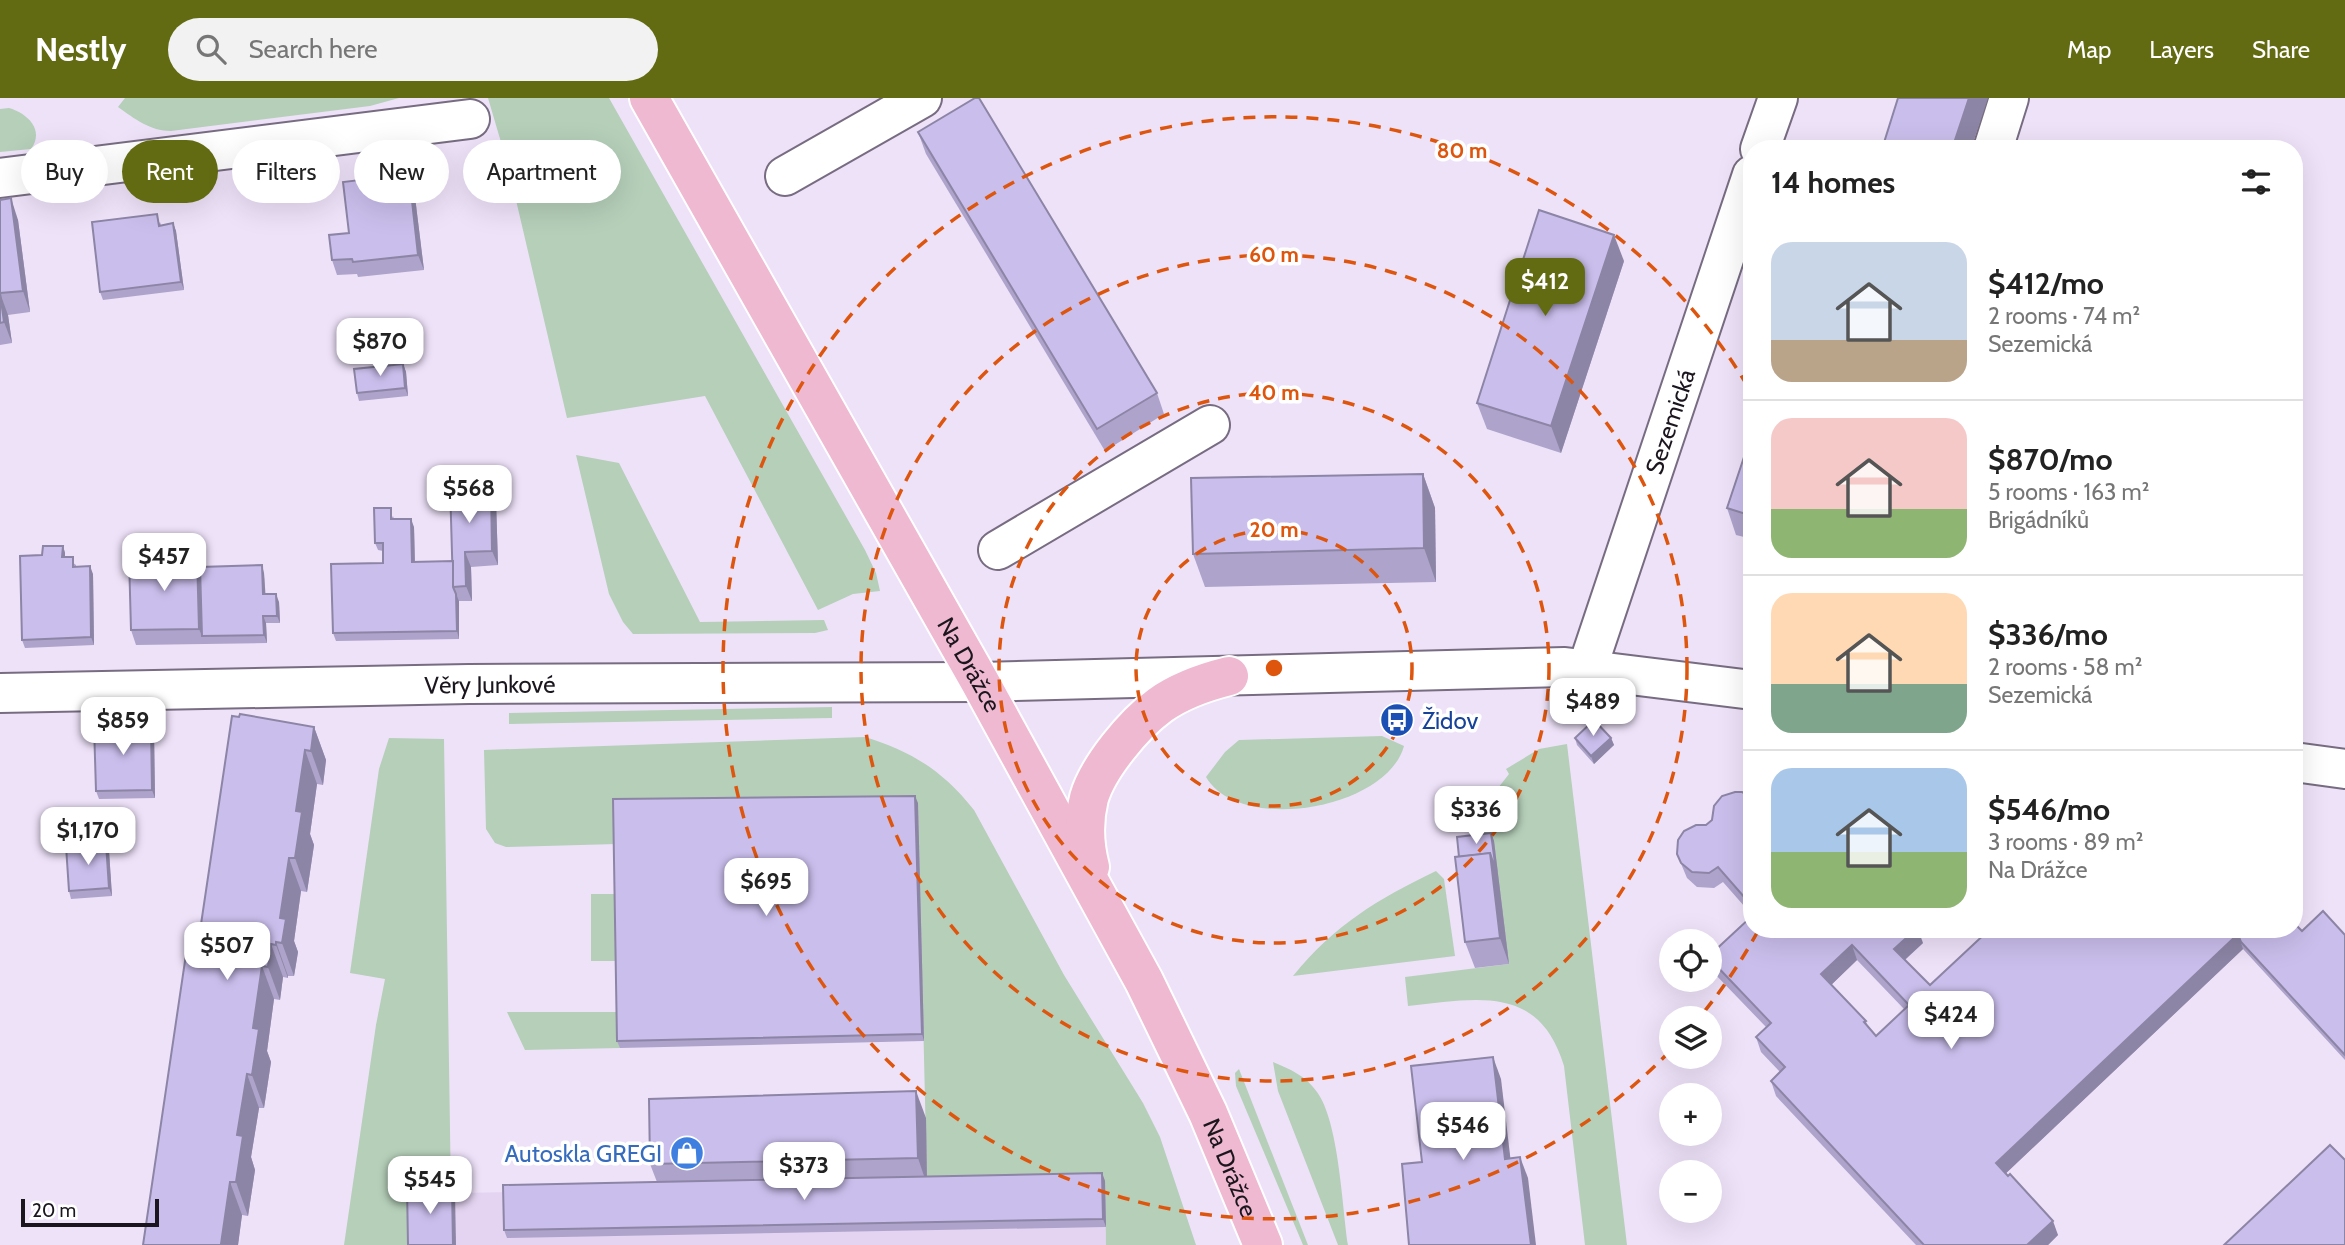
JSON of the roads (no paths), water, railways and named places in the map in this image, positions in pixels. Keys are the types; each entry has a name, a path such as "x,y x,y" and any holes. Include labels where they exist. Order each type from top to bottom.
{"main road":[{"name":"Na Drážce","path":"649,98 1109,915 1177,1045 1263,1245"},
{"path":"1109,915 1090,869 1084,846 1090,796 1096,784 1126,737 1160,705 1202,683 1229,676"}],"street":[{"path":"785,176 922,98"},
{"path":"1763,140 1777,98"},
{"path":"1996,140 2009,98"},
{"path":"0,178 470,119"},
{"name":"Sezemická","path":"1587,669 1743,212"},
{"path":"998,550 1210,425"},
{"name":"Věry Junkové","path":"0,692 469,684 980,682 1565,667 1743,689"},
{"path":"2303,763 2345,769"}],"place":[{"name":"Židov","path":"1397,720"},
{"name":"Autoskla GREGI","path":"687,1153"}]}
